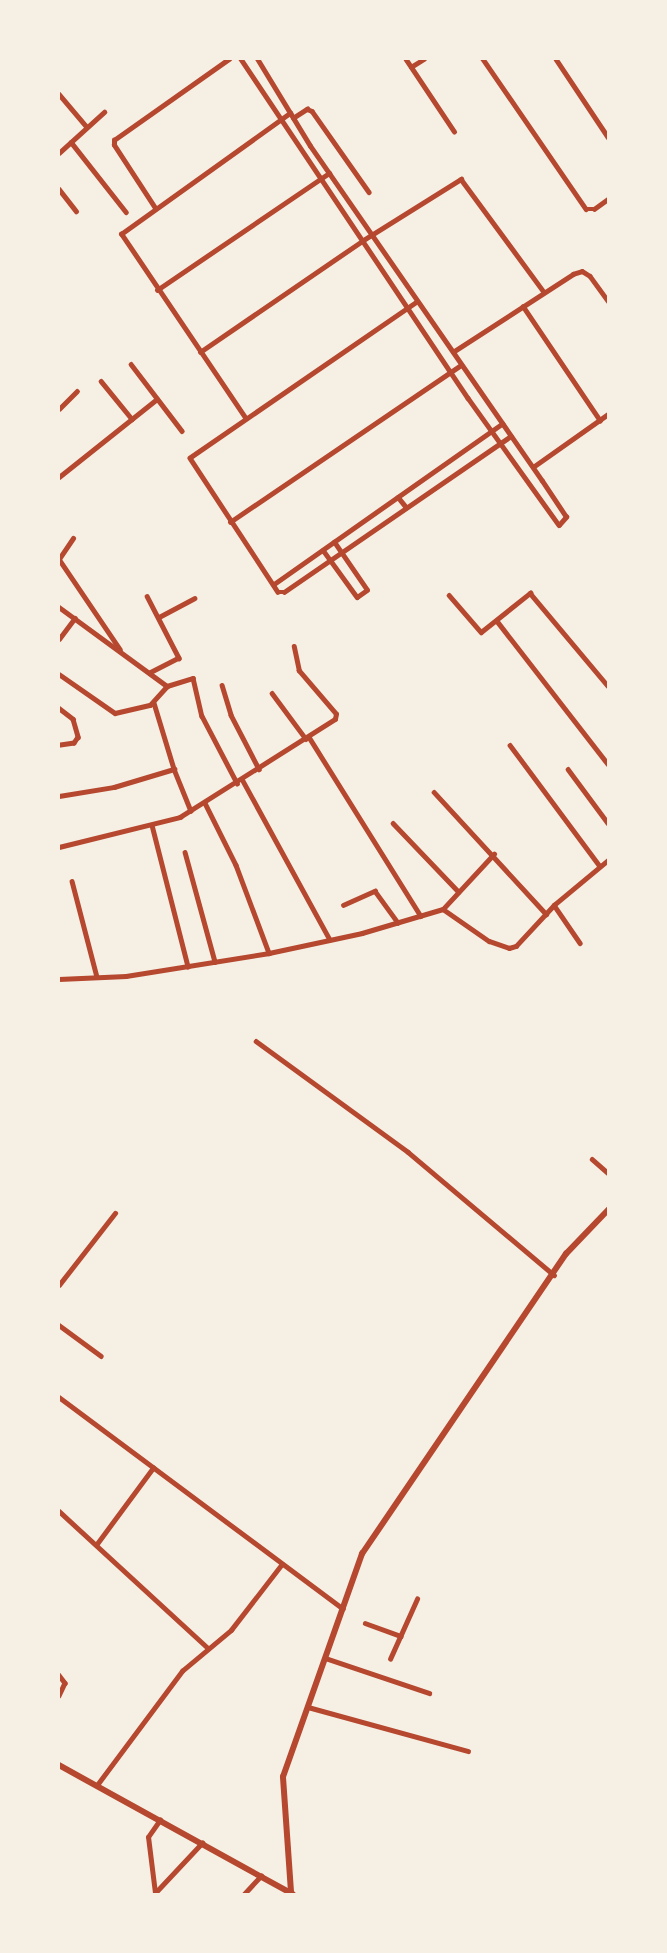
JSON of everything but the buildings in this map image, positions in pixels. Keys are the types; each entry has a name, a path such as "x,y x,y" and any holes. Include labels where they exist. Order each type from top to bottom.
{"street":[{"path":"155,208 114,145 114,140 229,59"},
{"path":"240,59 491,432 559,525 566,518 533,467 371,236 291,115 257,59"},
{"path":"406,59 454,131"},
{"path":"411,67 424,59"},
{"path":"482,59 586,209 594,209 608,199"},
{"path":"556,59 608,137"},
{"path":"59,94 87,127"},
{"path":"246,419 157,290 121,234 281,119 307,109 312,111 369,192"},
{"path":"60,150 104,112"},
{"path":"71,142 126,212"},
{"path":"157,290 329,173"},
{"path":"200,352 362,241 461,179 544,292"},
{"path":"59,189 76,211"},
{"path":"453,352 544,292 582,271 590,276 608,301"},
{"path":"417,302 190,458 230,522 278,592 284,592 511,436"},
{"path":"523,306 600,420"},
{"path":"131,364 182,432"},
{"path":"230,522 461,365"},
{"path":"100,381 132,419"},
{"path":"59,409 77,391"},
{"path":"59,477 157,399"},
{"path":"533,467 608,414"},
{"path":"274,584 502,424"},
{"path":"398,497 406,507"},
{"path":"73,538 59,559 121,651"},
{"path":"323,550 357,597 367,590 334,542"},
{"path":"449,595 481,632 530,594 608,686"},
{"path":"148,596 179,658 150,673"},
{"path":"159,617 194,598"},
{"path":"59,607 166,686"},
{"path":"59,639 75,618"},
{"path":"497,621 608,764"},
{"path":"59,847 152,824 191,812 308,738 336,717 299,671 294,647"},
{"path":"59,674 115,713 154,703 166,686 193,678 202,716 237,783"},
{"path":"222,685 231,715 259,769"},
{"path":"272,693 308,738 421,916"},
{"path":"154,703 174,770 191,812"},
{"path":"59,708 73,718 78,737 74,743 59,745"},
{"path":"510,746 599,865"},
{"path":"568,769 608,824"},
{"path":"59,796 114,787 174,770"},
{"path":"242,780 330,940"},
{"path":"434,792 494,854 546,914"},
{"path":"205,803 236,865 269,953"},
{"path":"394,823 459,892"},
{"path":"152,824 188,966"},
{"path":"185,852 215,962"},
{"path":"59,978 97,977 215,962 330,940 398,923 443,909 494,854"},
{"path":"443,909 489,941 508,948 516,946 554,905 599,865 608,860"},
{"path":"72,881 97,977"},
{"path":"342,905 375,891 398,923"},
{"path":"554,905 580,943"},
{"path":"256,1041 408,1152 554,1275"},
{"path":"592,1159 608,1174"},
{"path":"292,1893 283,1777 362,1554 554,1275 566,1254 608,1210"},
{"path":"59,1285 115,1214"},
{"path":"59,1325 101,1356"},
{"path":"59,1397 343,1609"},
{"path":"96,1545 153,1468"},
{"path":"59,1511 208,1648"},
{"path":"97,1785 182,1671 231,1630 282,1564"},
{"path":"390,1659 417,1599"},
{"path":"365,1623 401,1636"},
{"path":"325,1658 429,1694"},
{"path":"59,1675 65,1683 59,1696"},
{"path":"308,1707 468,1751"},
{"path":"59,1765 292,1893"},
{"path":"155,1894 148,1837 160,1820"},
{"path":"155,1894 202,1843"},
{"path":"244,1894 262,1876"}]}
